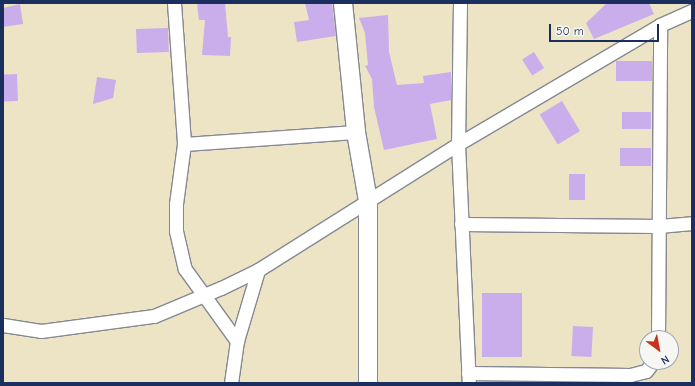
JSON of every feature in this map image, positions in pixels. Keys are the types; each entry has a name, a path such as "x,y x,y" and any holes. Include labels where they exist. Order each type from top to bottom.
{"street":[{"path":"174,3 184,144 176,204 176,231 185,270 237,341"},
{"path":"343,3 356,132 368,201 368,383"},
{"path":"460,3 458,144 468,378 630,375 647,370"},
{"path":"3,325 41,331 154,316 258,270 458,144 660,25 692,11"},
{"path":"658,330 660,25"},
{"path":"184,144 356,132"},
{"path":"461,224 659,226 692,223"},
{"path":"231,383 237,341 258,270"}],"building":[{"path":"197,3 225,3 228,37 231,37 230,56 202,55 205,20 199,20"},
{"path":"305,3 332,3 336,36 297,42 294,22 309,20"},
{"path":"607,3 649,3 654,14 594,39 586,23"},
{"path":"20,4 23,24 3,27 3,8"},
{"path":"388,15 389,52 397,85 424,83 423,76 451,72 451,100 430,104 437,139 384,150 374,107 372,79 365,66 368,65 365,33 359,18"},
{"path":"168,28 169,52 137,53 136,29"},
{"path":"534,52 544,68 532,76 522,59"},
{"path":"616,61 652,61 652,81 616,81"},
{"path":"3,74 17,74 18,101 4,101"},
{"path":"97,77 116,80 113,98 93,104"},
{"path":"562,101 580,131 558,144 540,114"},
{"path":"622,112 651,112 651,129 622,129"},
{"path":"620,148 651,148 651,166 620,166"},
{"path":"569,174 585,174 585,200 569,200"},
{"path":"482,293 522,293 522,357 482,357"},
{"path":"573,326 593,327 591,357 571,356"}]}
